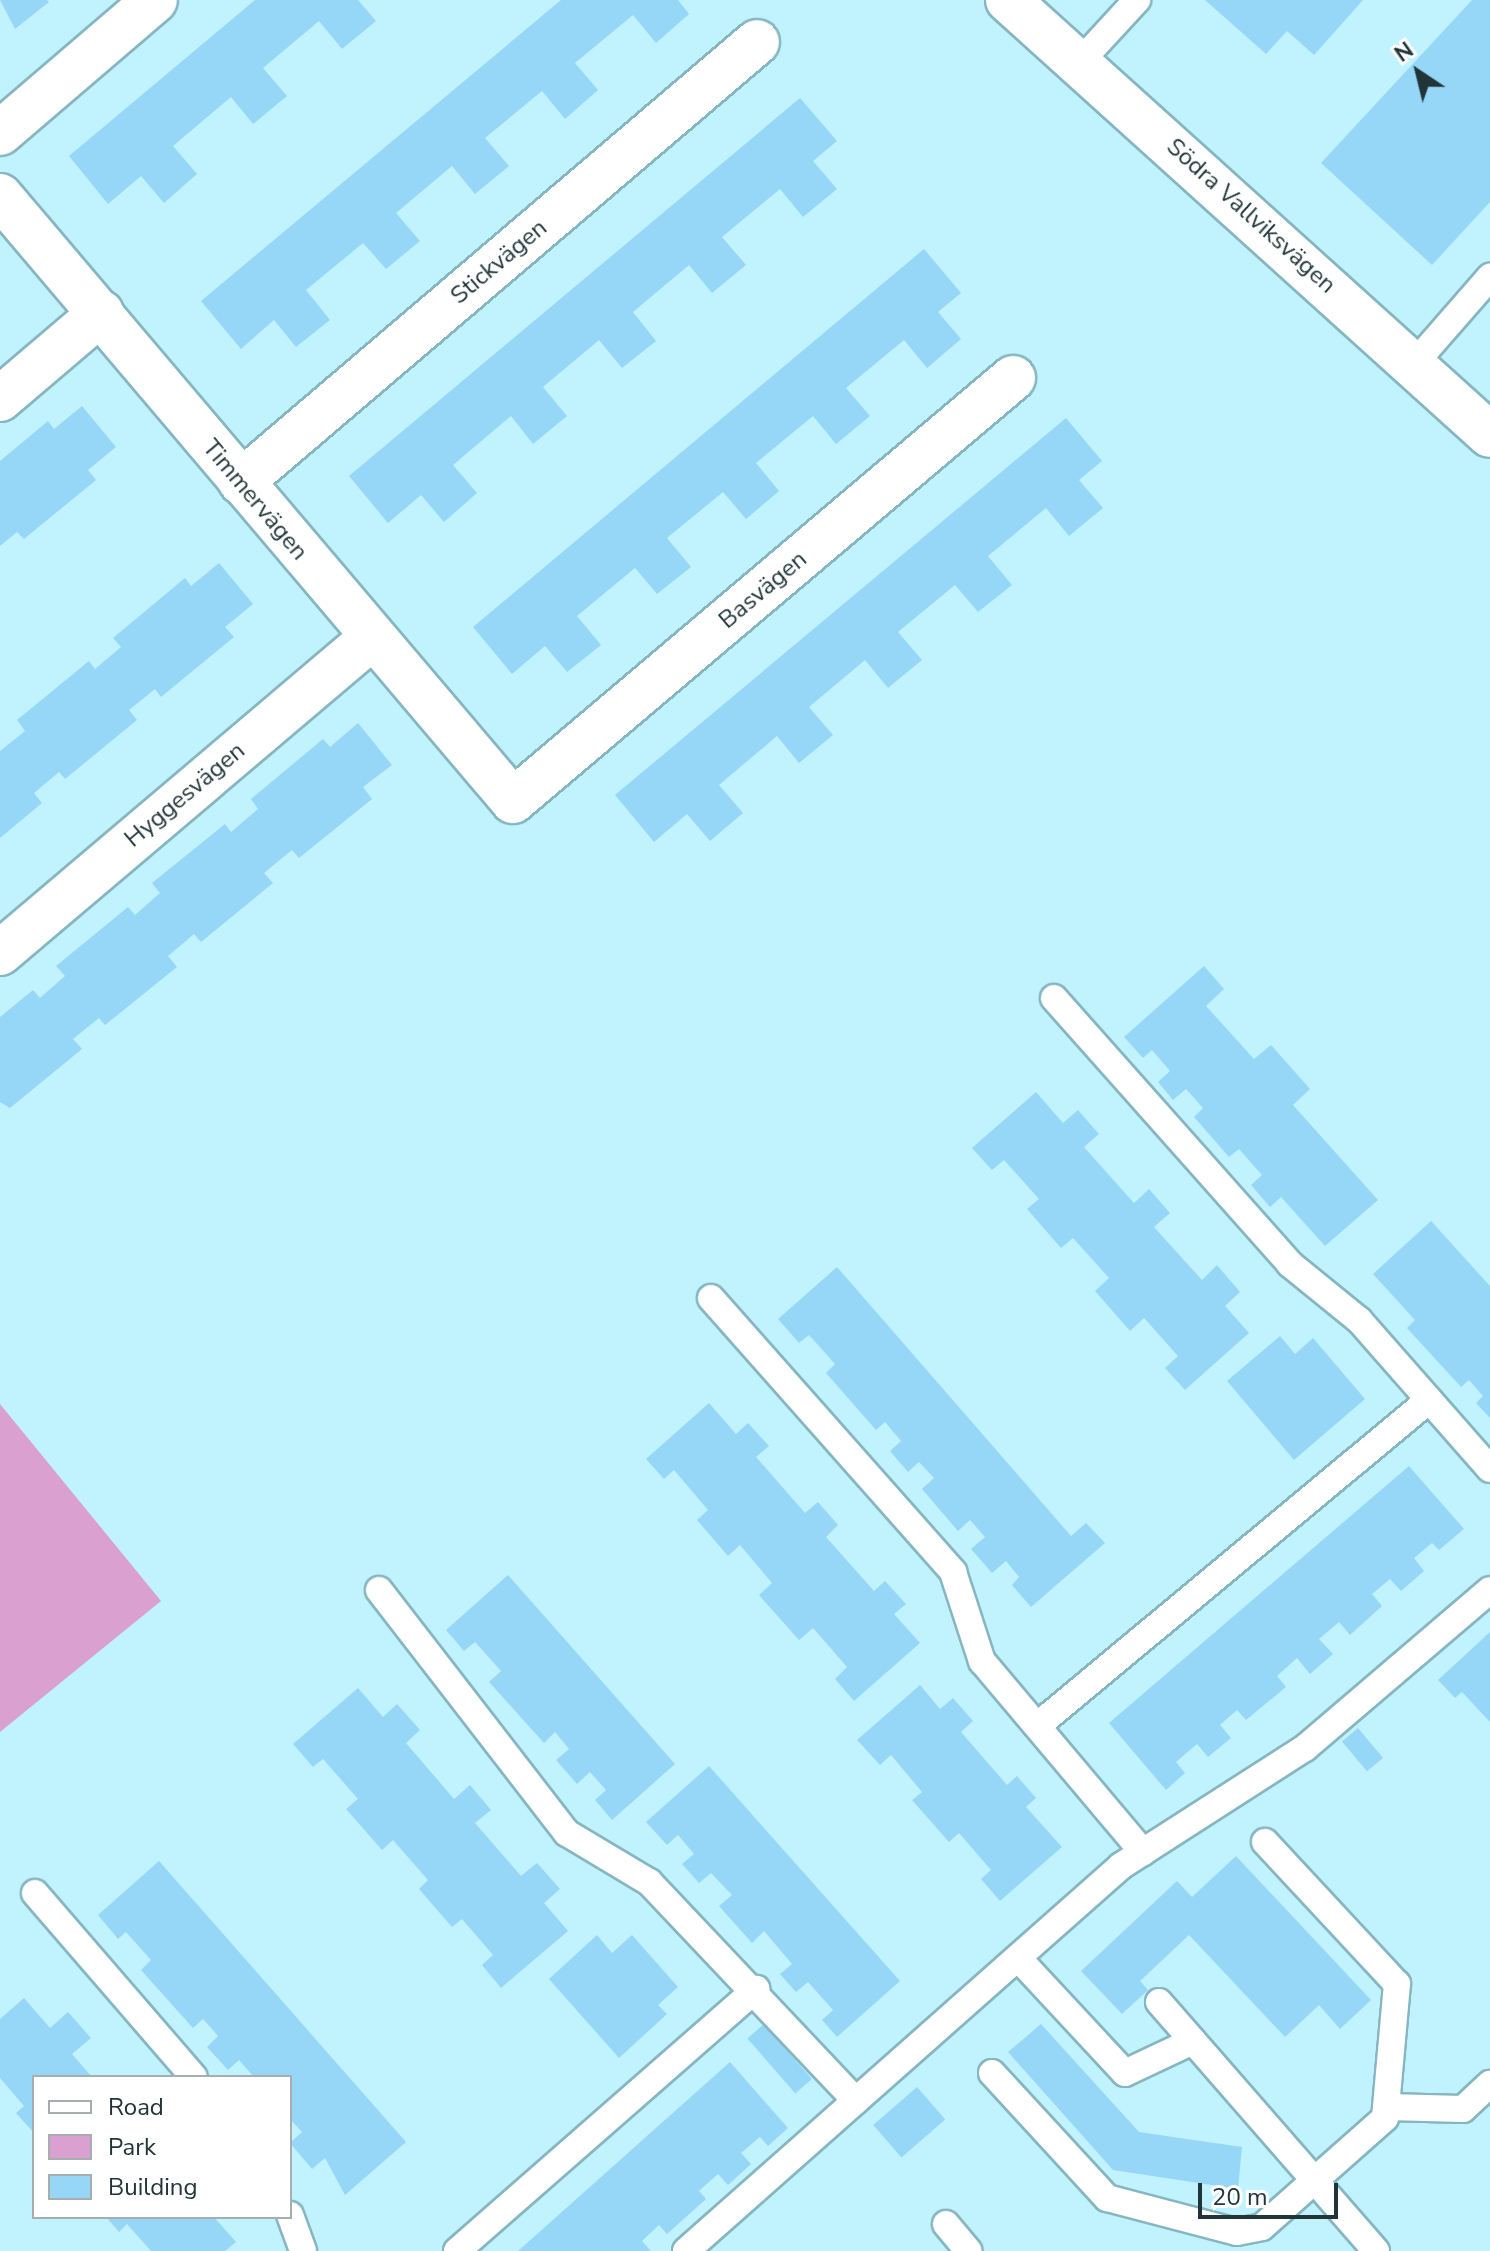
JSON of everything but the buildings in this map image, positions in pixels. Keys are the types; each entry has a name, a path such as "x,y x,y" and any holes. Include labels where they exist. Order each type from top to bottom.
{"street":[{"path":"0,133 155,0"},
{"name":"Södra Vallviksvägen","path":"1008,0 1490,435"},
{"name":"Stickvägen","path":"241,482 757,42"},
{"name":"Timmervägen","path":"0,196 371,638 513,801"},
{"path":"0,399 101,313"},
{"name":"Basvägen","path":"513,801 1013,378"},
{"name":"Hyggesvägen","path":"0,953 371,638"}],"lane":[{"path":"1079,63 1137,0"},
{"path":"1414,364 1490,277"},
{"path":"1054,998 1290,1264 1359,1320 1490,1469"},
{"path":"711,1298 953,1572 982,1661 1143,1852"},
{"path":"1037,1726 1429,1400"},
{"path":"379,1590 567,1833 649,1882 756,1989 856,2101"},
{"path":"686,2251 1143,1852 1305,1748 1490,1590"},
{"path":"992,2073 1107,2198 1237,2232 1254,2240 1388,2107 1397,1984 1265,1842"},
{"path":"35,1893 192,2075"},
{"path":"1018,1958 1125,2073 1193,2041"},
{"path":"457,2251 756,1989"},
{"path":"1159,2002 1376,2251"},
{"path":"1388,2107 1463,2109 1490,2084"},
{"path":"291,2219 303,2251"},
{"path":"946,2224 969,2251"}],"green space":[{"path":"0,1404 161,1601 0,1732"}]}
